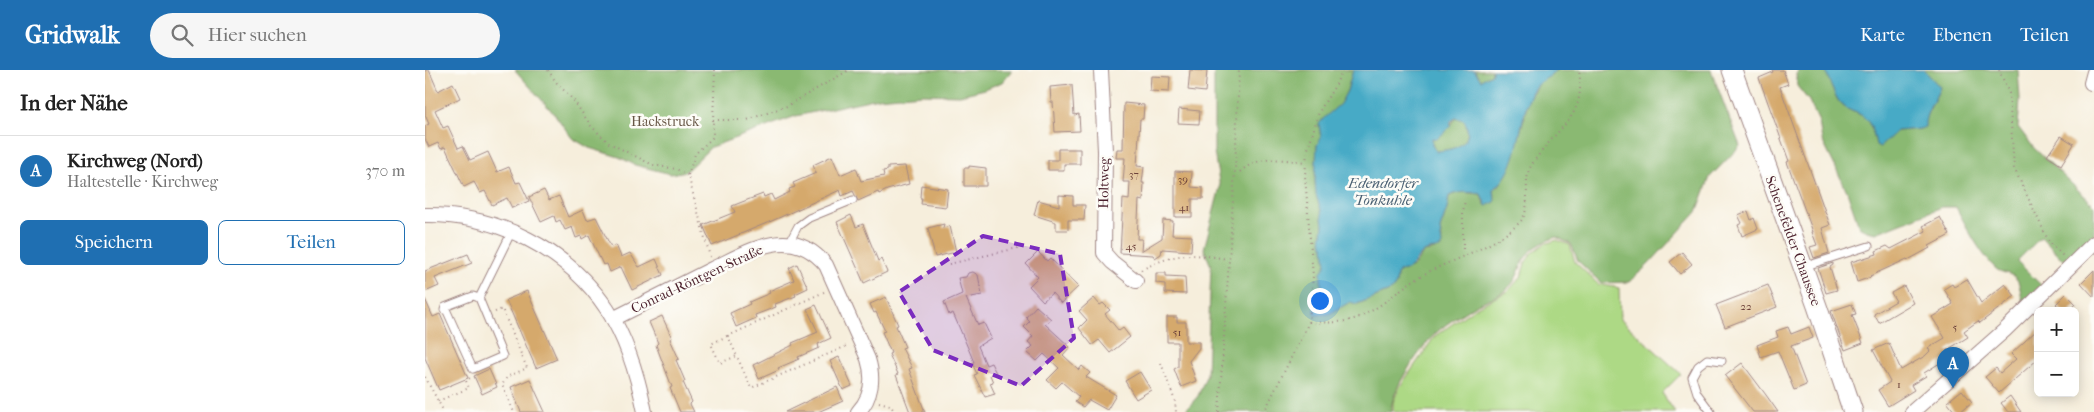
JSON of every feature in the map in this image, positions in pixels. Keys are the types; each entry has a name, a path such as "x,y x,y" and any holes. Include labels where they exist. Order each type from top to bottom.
{"street":[{"name":"Holtweg","path":"1101,70 1105,151 1104,252 1107,258 1133,279"},
{"name":"Schenefelder Chaussee","path":"1731,70 1803,267 1853,412"},
{"path":"425,215 469,218 512,231 543,247 563,262 590,288 613,320 631,358 645,412"},
{"path":"789,243 803,247 816,255 826,265 860,340 870,365 872,378 870,392 858,412"},
{"name":"Conrad-Röntgen-Straße","path":"613,320 713,269 763,247 789,243"},
{"path":"1912,412 2005,330 2094,243"}],"lane":[{"path":"789,243 798,226 809,218 853,200"},
{"path":"479,298 473,296 444,309 473,369 503,356 479,298 512,231"},
{"path":"1803,267 1869,246"},
{"path":"1711,412 1697,393 1692,376 1698,366 1707,358 1722,361"}],"path":[{"path":"548,70 574,101 591,126 609,143 653,164 676,169 688,175"},
{"path":"713,269 688,175 695,154 713,137 715,70"},
{"path":"713,120 747,120 787,106 849,70"},
{"path":"1219,412 1235,170 1239,70"},
{"path":"1263,412 1309,322 1313,276 1305,176 1307,152 1319,112 1337,84 1342,70"},
{"path":"1309,322 1329,324 1356,318 1431,270 1486,244 1520,224 1525,214 1527,183 1531,166 1549,141 1570,120 1580,102 1579,70"},
{"path":"1999,70 2009,93 2014,168 2049,242 2071,264"},
{"path":"1240,172 1249,164 1271,159 1306,162"},
{"path":"1463,254 1463,212 1465,200"},
{"path":"949,264 1022,247"},
{"path":"1133,279 1173,256 1205,256 1228,259"},
{"path":"737,356 720,363 711,344 836,286"},
{"path":"727,336 751,388 860,340"},
{"path":"1161,363 1175,401 1176,412"},
{"path":"438,402 469,388 466,381 471,379 469,375 473,369"},
{"path":"425,378 444,412"},
{"path":"883,403 890,405 895,412"}],"highlighted area":[{"path":"983,236 1060,254 1074,338 1021,386 933,350 899,292"}],"green space":[{"name":"Hackstruck","path":"515,70 1012,70 1002,82 985,89 960,95 922,94 878,98 796,116 711,147 686,171 671,174 635,165 619,157 589,148 572,138 556,116"},
{"path":"1214,70 1353,70 1347,91 1340,105 1319,124 1321,138 1317,145 1315,180 1316,195 1323,225 1321,241 1324,247 1326,265 1321,272 1322,296 1315,304 1316,315 1329,314 1350,302 1358,304 1392,290 1400,271 1413,267 1424,252 1435,250 1442,240 1440,229 1449,196 1460,192 1481,194 1484,204 1495,197 1494,189 1499,186 1515,153 1529,98 1541,79 1552,75 1556,70 1711,70 1740,146 1710,177 1697,212 1648,265 1629,282 1601,283 1578,261 1571,244 1556,237 1533,250 1526,257 1515,279 1508,288 1500,294 1474,306 1433,336 1413,361 1400,382 1392,403 1391,412 1184,412 1198,396 1207,374 1211,266 1204,249 1220,187 1214,152"},
{"path":"1474,70 1492,70 1492,74 1481,80"},
{"path":"1799,70 1826,70 1831,87 1842,105 1861,115 1868,122 1873,131 1876,145 1897,131 1920,129 1940,88 1924,70 2018,70 2020,99 2018,127 2034,148 2094,205 2094,234 2065,262 2041,237 2017,261 2041,285 2024,303 2016,278 1995,268 1983,254 1956,207 1942,207 1876,233 1867,231 1859,226 1847,191 1822,140 1819,122 1809,101 1797,86 1796,74"},
{"path":"1456,118 1464,120 1467,128 1465,140 1462,144 1450,149 1436,151 1433,149 1432,138 1437,139"},
{"path":"1557,240 1570,245 1575,262 1598,284 1619,288 1620,319 1681,374 1662,393 1675,412 1393,412 1393,402 1399,388 1435,336 1475,308 1508,291 1521,277 1525,263 1531,254 1544,244"}],"water":[{"name":"Edendorfer Tonkuhle","path":"1353,70 1474,70 1481,80 1492,74 1492,70 1556,70 1536,86 1530,96 1514,159 1503,181 1494,189 1495,202 1486,206 1481,194 1460,193 1449,196 1440,229 1442,245 1440,248 1424,252 1411,267 1400,271 1392,290 1357,304 1350,302 1329,314 1315,315 1315,304 1322,296 1321,272 1326,265 1324,248 1321,241 1323,225 1316,195 1315,180 1317,145 1321,138 1319,124 1340,104 1347,91","holes":["1456,118 1464,120 1467,135 1462,144 1450,149 1436,151 1432,145 1432,138 1437,139 1450,127 1451,121"]},
{"path":"1826,70 1924,70 1940,87 1928,112 1925,127 1897,131 1880,147 1876,145 1873,131 1865,118 1840,103 1831,87"}],"building":[{"path":"425,70 429,70 438,91 453,83 460,98 435,110 443,128 448,126 458,148 463,146 470,160 488,152 497,172 509,167 516,183 520,182 529,201 512,208 507,198 492,205 485,191 480,193 474,182 464,187 445,147 441,149 438,143 429,147 425,139 425,126 429,124 425,115"},
{"path":"1190,70 1207,71 1205,92 1188,90"},
{"path":"1772,70 1783,70 1788,84 1780,87 1830,225 1822,228 1829,253 1814,258 1810,247 1817,245 1759,78 1773,72"},
{"path":"1151,76 1170,77 1169,92 1150,91"},
{"path":"1072,85 1074,115 1079,114 1080,131 1055,132 1050,87"},
{"path":"1124,103 1144,105 1143,119 1140,119 1137,166 1144,167 1142,183 1144,183 1143,201 1139,200 1137,239 1142,239 1141,251 1162,238 1163,220 1173,221 1172,235 1192,236 1191,251 1162,249 1161,254 1155,258 1153,255 1120,253 1123,199 1129,200 1130,182 1123,182 1125,158 1116,158 1117,149 1123,149"},
{"path":"1179,109 1200,111 1199,124 1178,123"},
{"path":"2061,136 2074,144 2061,165 2047,156"},
{"path":"1058,149 1080,149 1080,164 1064,164 1064,170 1048,170 1048,160 1058,160"},
{"path":"832,156 840,175 856,168 861,181 884,176 883,171 888,170 888,167 905,166 909,184 879,194 878,192 858,201 853,191 842,196 840,190 712,246 703,225 735,212 732,206 763,194 764,197 771,194 774,200 790,192 789,189 795,187 793,183 816,173 813,165"},
{"path":"969,166 986,168 986,186 964,186 964,168 969,168"},
{"path":"1175,171 1192,172 1191,187 1203,188 1203,199 1192,199 1192,217 1175,217"},
{"path":"921,185 948,189 946,207 921,204"},
{"path":"544,190 549,200 559,196 568,217 583,210 587,220 596,217 611,247 616,245 621,257 630,253 639,267 656,259 663,275 632,290 621,267 610,272 607,264 603,265 589,235 582,239 581,236 576,238 572,227 565,230 560,220 556,222 554,216 541,222 529,197"},
{"path":"1059,195 1073,196 1073,205 1085,205 1084,220 1068,220 1068,230 1056,230 1056,222 1034,215 1038,200 1059,206"},
{"path":"1748,211 1751,220 1754,218 1758,229 1742,236 1738,225 1742,223 1738,215"},
{"path":"851,215 856,227 863,224 878,261 881,259 887,272 864,283 837,222"},
{"path":"1940,217 1950,235 1908,260 1857,282 1851,262 1877,254 1876,251 1887,246 1891,249 1926,231 1923,226"},
{"path":"944,224 943,228 950,226 956,252 935,257 928,228"},
{"path":"1038,252 1047,261 1050,258 1078,287 1061,303 1052,293 1043,301 1029,286 1038,277 1026,264"},
{"path":"1682,252 1692,264 1680,274 1670,262"},
{"path":"468,254 472,263 435,278 439,286 425,292 425,271"},
{"path":"1833,263 1830,267 1837,290 1826,293 1818,268"},
{"path":"797,264 808,288 795,294 796,296 775,304 776,307 755,315 756,318 736,327 730,313 770,293 769,291 794,280 789,268"},
{"path":"2094,270 2094,297 2081,283"},
{"path":"973,272 978,275 982,295 966,298 978,325 984,323 991,338 978,346 986,365 991,363 996,373 990,375 993,382 990,383 995,394 985,397 974,375 977,374 972,363 974,362 953,313 949,315 944,302 962,294 958,278 966,277 968,273"},
{"path":"1156,273 1166,273 1166,276 1185,277 1186,294 1165,293 1165,284 1156,283"},
{"path":"1967,279 1981,303 2005,284 2015,296 1980,323 1978,321 1964,331 1968,337 1947,350 1951,356 1924,373 1926,376 1911,385 1914,390 1888,406 1878,390 1890,382 1873,350 1889,343 1901,370 1925,356 1930,351 1928,348 1945,338 1932,317 1953,304 1944,289 1952,284 1954,287"},
{"path":"1768,285 1777,307 1725,327 1716,305"},
{"path":"1904,286 1913,303 1879,323 1874,314 1896,301 1891,293"},
{"path":"527,291 557,359 536,368 506,300"},
{"path":"2066,294 2076,304 2073,307 2059,307 2056,304"},
{"path":"886,297 898,325 896,326 905,347 902,348 912,368 909,369 925,412 910,412 896,375 898,374 889,354 891,353 882,332 885,331 870,304"},
{"path":"1094,298 1100,305 1103,303 1110,310 1105,314 1119,331 1123,328 1130,337 1110,353 1099,340 1092,345 1079,328 1087,320 1079,311"},
{"path":"425,299 433,317 440,314 468,378 439,390 425,358"},
{"path":"1852,304 1856,314 1852,315 1863,343 1845,350 1831,311"},
{"path":"816,305 831,338 818,344 819,348 798,357 799,359 759,379 753,365 793,345 792,343 818,332 807,309"},
{"path":"1036,306 1051,319 1045,324 1070,347 1063,355 1079,370 1082,366 1090,373 1086,377 1116,395 1107,410 1089,400 1083,407 1075,402 1079,397 1062,382 1056,388 1047,380 1059,368 1044,354 1037,361 1027,352 1033,346 1028,342 1033,336 1024,327 1030,321 1026,317"},
{"path":"662,316 679,359 676,360 685,381 683,382 692,402 690,404 694,412 680,412 670,388 672,387 656,345 658,343 649,322"},
{"path":"1167,317 1177,317 1177,322 1186,322 1186,342 1199,342 1199,348 1189,361 1196,381 1181,387 1174,369 1178,367 1178,342 1167,342"},
{"path":"1788,327 1791,334 1809,327 1813,338 1791,346 1806,385 1794,390 1778,351 1761,357 1757,345 1778,337 1776,331"},
{"path":"2034,333 2034,362 1999,393 1985,377 1996,368 2000,373 2016,359 2011,354"},
{"path":"839,357 852,386 843,390 830,361"},
{"path":"1742,363 1778,412 1753,412 1725,376"},
{"path":"489,369 497,387 482,394 474,376"},
{"path":"1140,372 1151,390 1136,399 1125,381"},
{"path":"530,379 545,412 521,412 511,387"},
{"path":"837,387 843,401 818,412 785,412"},
{"path":"1962,390 1972,402 1960,412 1955,412 1947,402"},
{"path":"2010,396 2021,412 2008,412 2001,403"}],"place":[{"name":"Kirchweg (Nord)","path":"1953,388"}]}
